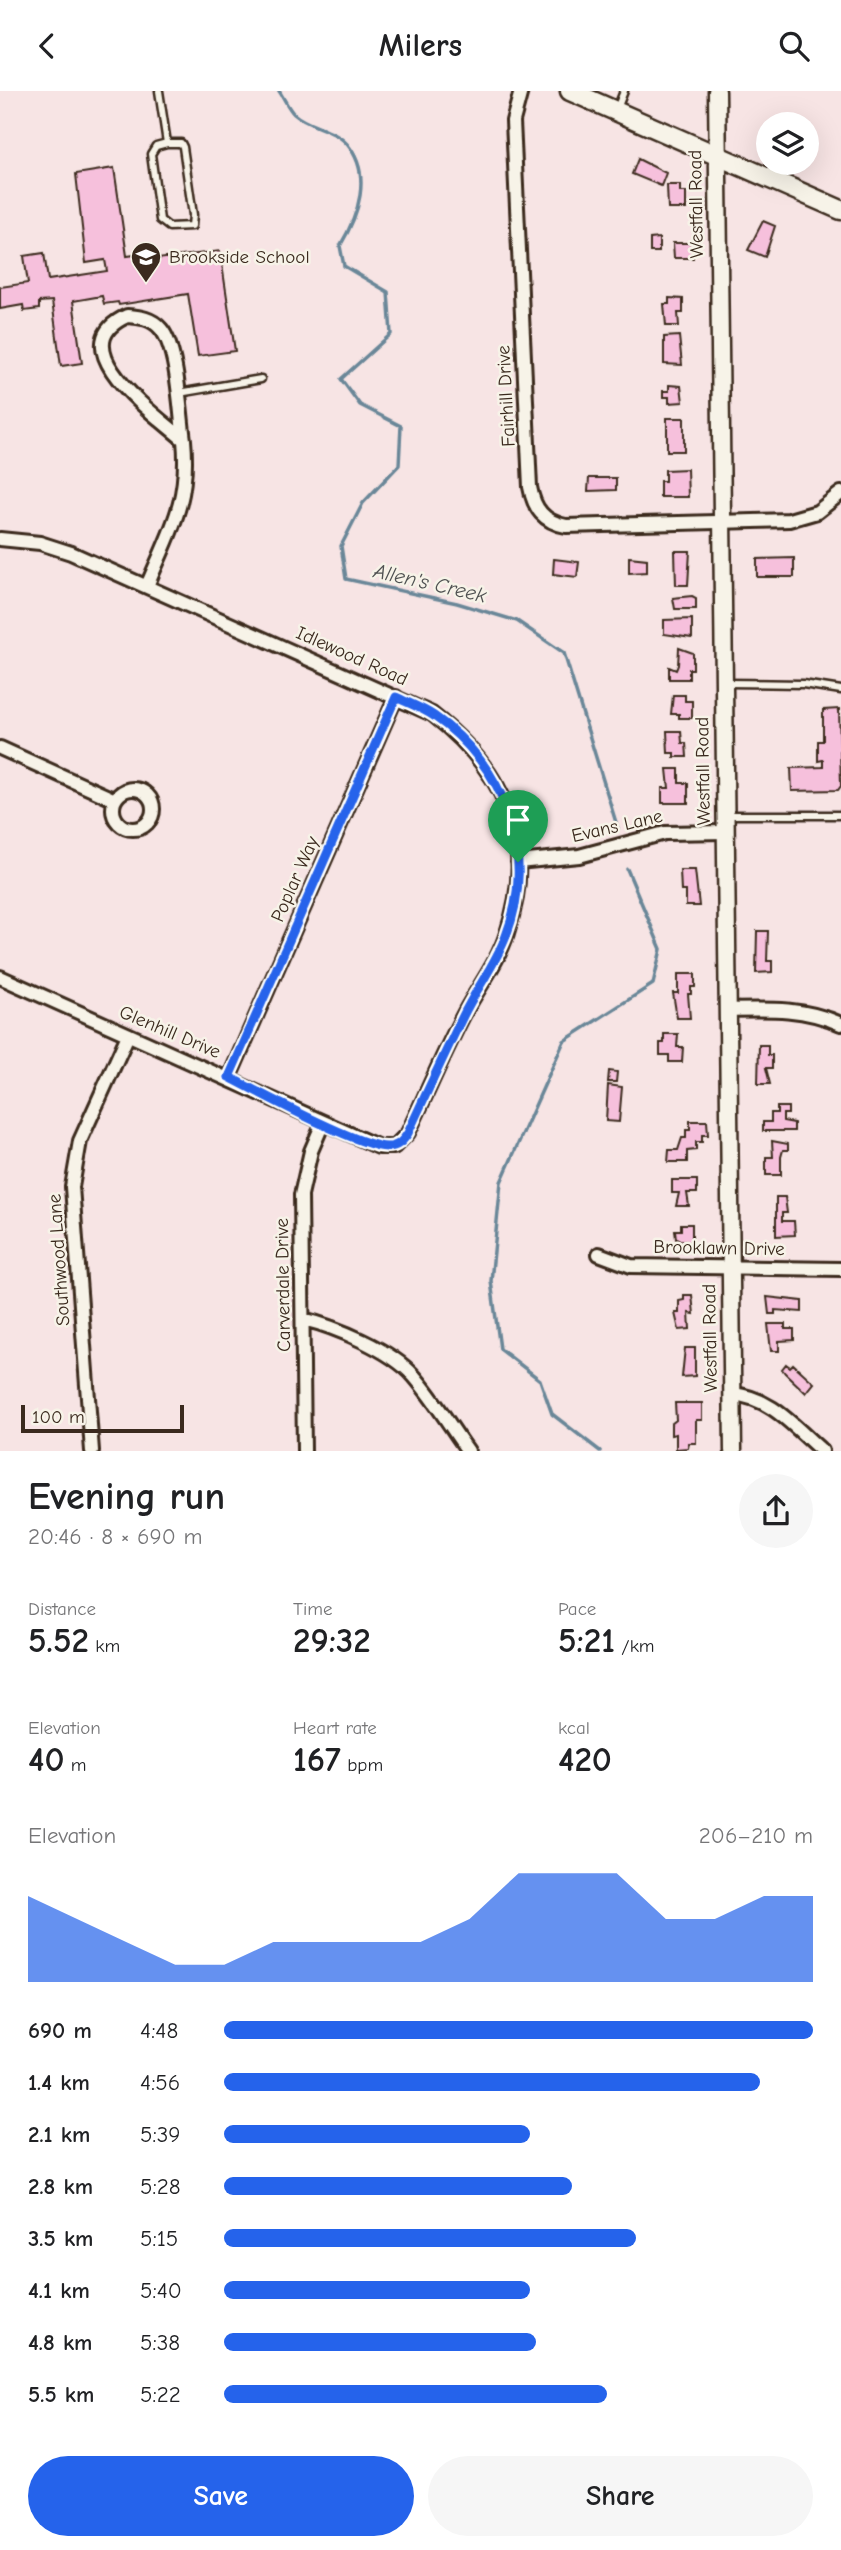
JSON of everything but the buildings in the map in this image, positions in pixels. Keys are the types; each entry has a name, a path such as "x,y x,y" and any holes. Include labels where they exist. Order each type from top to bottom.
{"main road":[{"path":"570,91 841,210"}],"street":[{"name":"Fairhill Drive","path":"521,91 513,121 530,487 537,509 548,521 566,526 722,523 797,519 839,500"},
{"name":"Westfall Road","path":"717,91 733,1451"},
{"path":"147,586 182,502 186,485 184,440 170,345 161,329 147,318 127,316 114,322 104,335 102,353 111,374 184,440"},
{"name":"Idlewood Road","path":"0,539 23,540 61,549 396,697 432,714 458,735 485,764 503,795 512,822 518,862 516,898 507,934 402,1142"},
{"name":"Poplar Way","path":"229,1077 396,697"},
{"path":"0,748 115,800"},
{"name":"Evans Lane","path":"518,862 579,856 665,833 725,832"},
{"name":"Glenhill Drive","path":"0,978 229,1077 379,1147 390,1148 402,1142"},
{"path":"727,1010 790,1009 810,1012 841,1024"},
{"name":"Southwood Lane","path":"92,1451 72,1187 80,1141 128,1035"},
{"name":"Carverdale Drive","path":"304,1451 301,1195 311,1151 323,1123"},
{"name":"Brooklawn Drive","path":"599,1254 631,1266 730,1266 751,1270 841,1269"},
{"path":"303,1318 322,1323 372,1347 407,1369 468,1451"},
{"path":"732,1394 758,1399 773,1407 822,1451"}],"lane":[{"path":"159,91 167,143"},
{"path":"616,111 624,91"},
{"path":"167,143 181,143 183,147 194,215 192,226 169,227 160,220 151,155 156,146 167,143"},
{"path":"177,393 261,379"},
{"path":"723,683 803,684 841,690"},
{"path":"725,815 841,815"}],"waterway":[{"name":"Allen's Creek","path":"279,91 294,114 342,139 355,156 361,182 360,195 352,222 340,246 344,266 388,292 391,334 341,379 360,405 401,426 399,465 363,503 341,546 346,579 457,603 517,621 564,653 618,829"},
{"name":"Allen's Creek","path":"600,1451 552,1414 540,1380 500,1349 491,1281 501,1182 564,1041 653,984 661,949 627,869"}],"place":[{"name":"Brookside School","path":"146,284"}],"route":[{"path":"396,697 432,714 474,750 485,764 503,795 512,822 518,862 516,898 499,954 466,1009 408,1133 398,1145 390,1148 379,1147 229,1077 396,697"}]}
